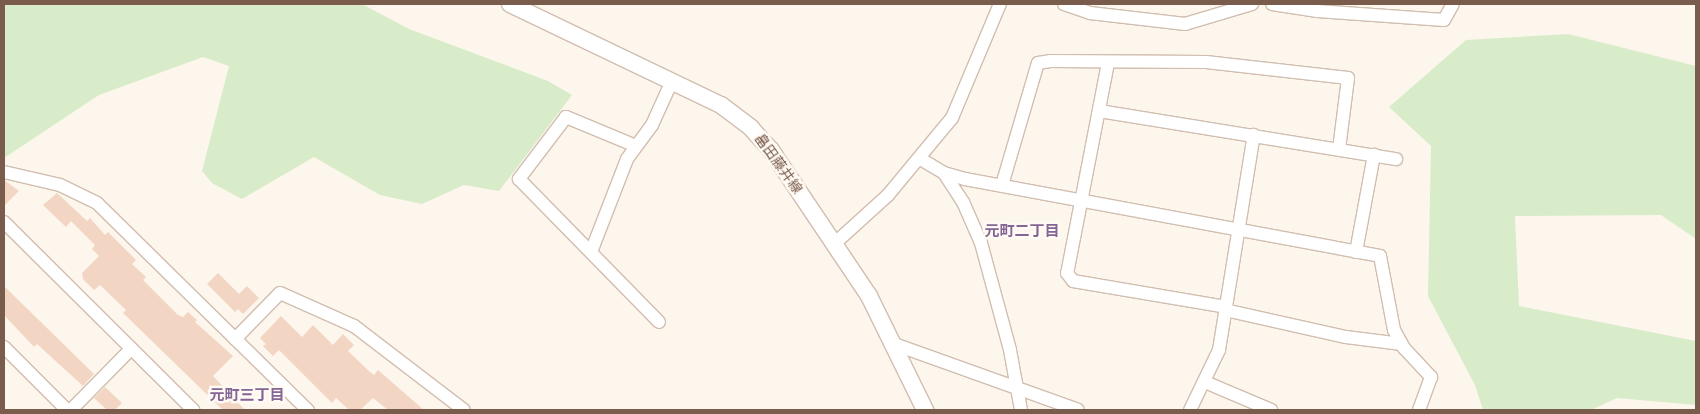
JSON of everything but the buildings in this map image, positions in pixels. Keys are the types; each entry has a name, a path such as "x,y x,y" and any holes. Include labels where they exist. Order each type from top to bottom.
{"main road":[{"name":"畠田藤井線","path":"510,4 672,81 732,112 762,138 869,296 925,410"}],"street":[{"path":"834,244 874,210 920,158 960,104 1000,4"},
{"path":"1064,4 1090,13 1185,24 1252,4"},
{"path":"1272,4 1317,11 1444,20 1453,4"},
{"path":"1002,185 1038,63 1206,62 1348,78 1339,149"},
{"path":"1108,63 1067,274 1073,281 1226,308 1346,337 1402,344"},
{"path":"591,252 627,159 652,125 672,81"},
{"path":"1098,111 1396,159"},
{"path":"636,146 566,116 519,179 659,322"},
{"path":"1190,410 1219,350 1254,135"},
{"path":"1356,252 1374,155"},
{"path":"920,158 944,173 1380,256 1390,319 1402,344 1431,377 1419,410"},
{"path":"4,172 60,185 97,203 308,410"},
{"path":"944,173 963,202 981,243 1017,386 1021,410"},
{"path":"4,222 192,410"},
{"path":"235,339 280,293 354,326 464,410"},
{"path":"894,344 1017,386 1078,410"},
{"path":"4,347 67,410"},
{"path":"71,410 131,349"},
{"path":"1205,382 1271,410"}],"green space":[{"path":"4,4 362,4 409,29 548,81 572,95 499,191 464,185 422,204 380,195 314,157 242,199 212,183 202,171 229,66 203,57 99,95 4,158"},
{"path":"1568,34 1696,66 1696,239 1661,215 1515,216 1519,306 1696,341 1696,405 1617,398 1591,410 1483,410 1475,385 1428,296 1431,146 1389,107 1466,40"}],"district":[{"name":"元町二丁目","path":"1022,232"},
{"name":"元町三丁目","path":"247,396"}]}
